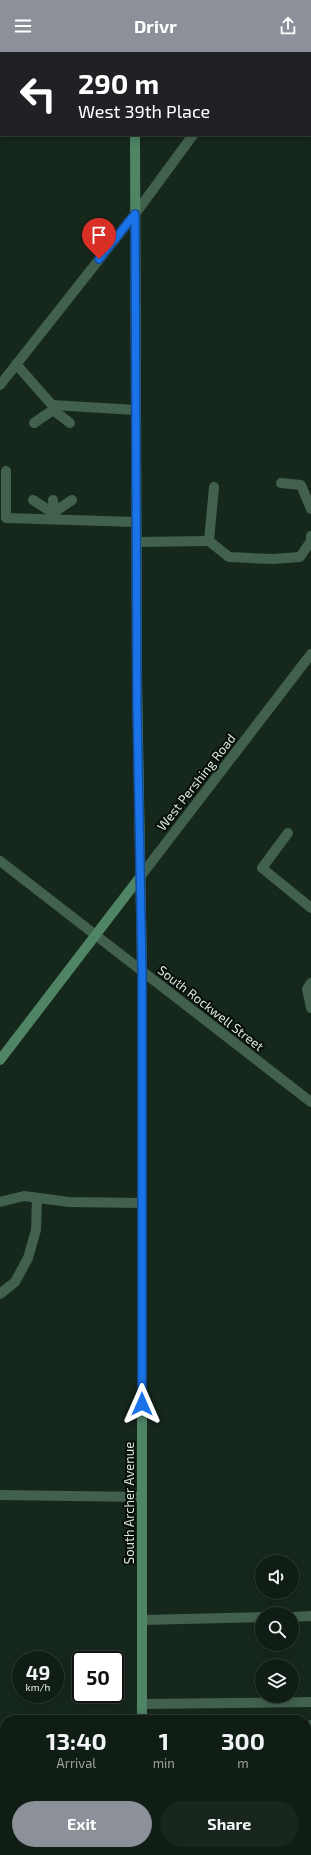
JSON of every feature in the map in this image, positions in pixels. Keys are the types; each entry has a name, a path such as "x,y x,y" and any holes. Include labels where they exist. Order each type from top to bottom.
{"main road":[{"name":"South Archer Avenue","path":"135,136 136,522 142,971 142,1715"},
{"name":"West Pershing Road","path":"0,1060 140,877"}],"street":[{"path":"2,380 135,214 192,136"},
{"path":"16,364 53,408 70,423"},
{"path":"53,408 54,423"},
{"path":"34,423 53,408 136,410"},
{"path":"6,471 3,518 53,516 136,522"},
{"path":"281,483 301,485 311,509"},
{"path":"209,541 214,487"},
{"path":"33,500 53,516"},
{"path":"53,500 53,516"},
{"path":"53,516 72,500"},
{"path":"137,542 209,541 229,557 273,559 300,558 311,541 311,536"},
{"name":"West Pershing Road","path":"140,877 311,654"},
{"path":"288,833 262,868 311,908"},
{"name":"South Rockwell Street","path":"0,861 311,1102"},
{"path":"311,983 307,989 311,1008"},
{"path":"0,1202 24,1196 69,1202 142,1203"},
{"path":"0,1294 15,1282 28,1258 36,1230 37,1198"},
{"path":"0,1495 142,1497"},
{"path":"299,1617 311,1616"},
{"path":"142,1620 255,1618"},
{"path":"142,1704 311,1702"}],"route":[{"path":"99,259 135,214 137,705 142,971 142,1404"}]}
